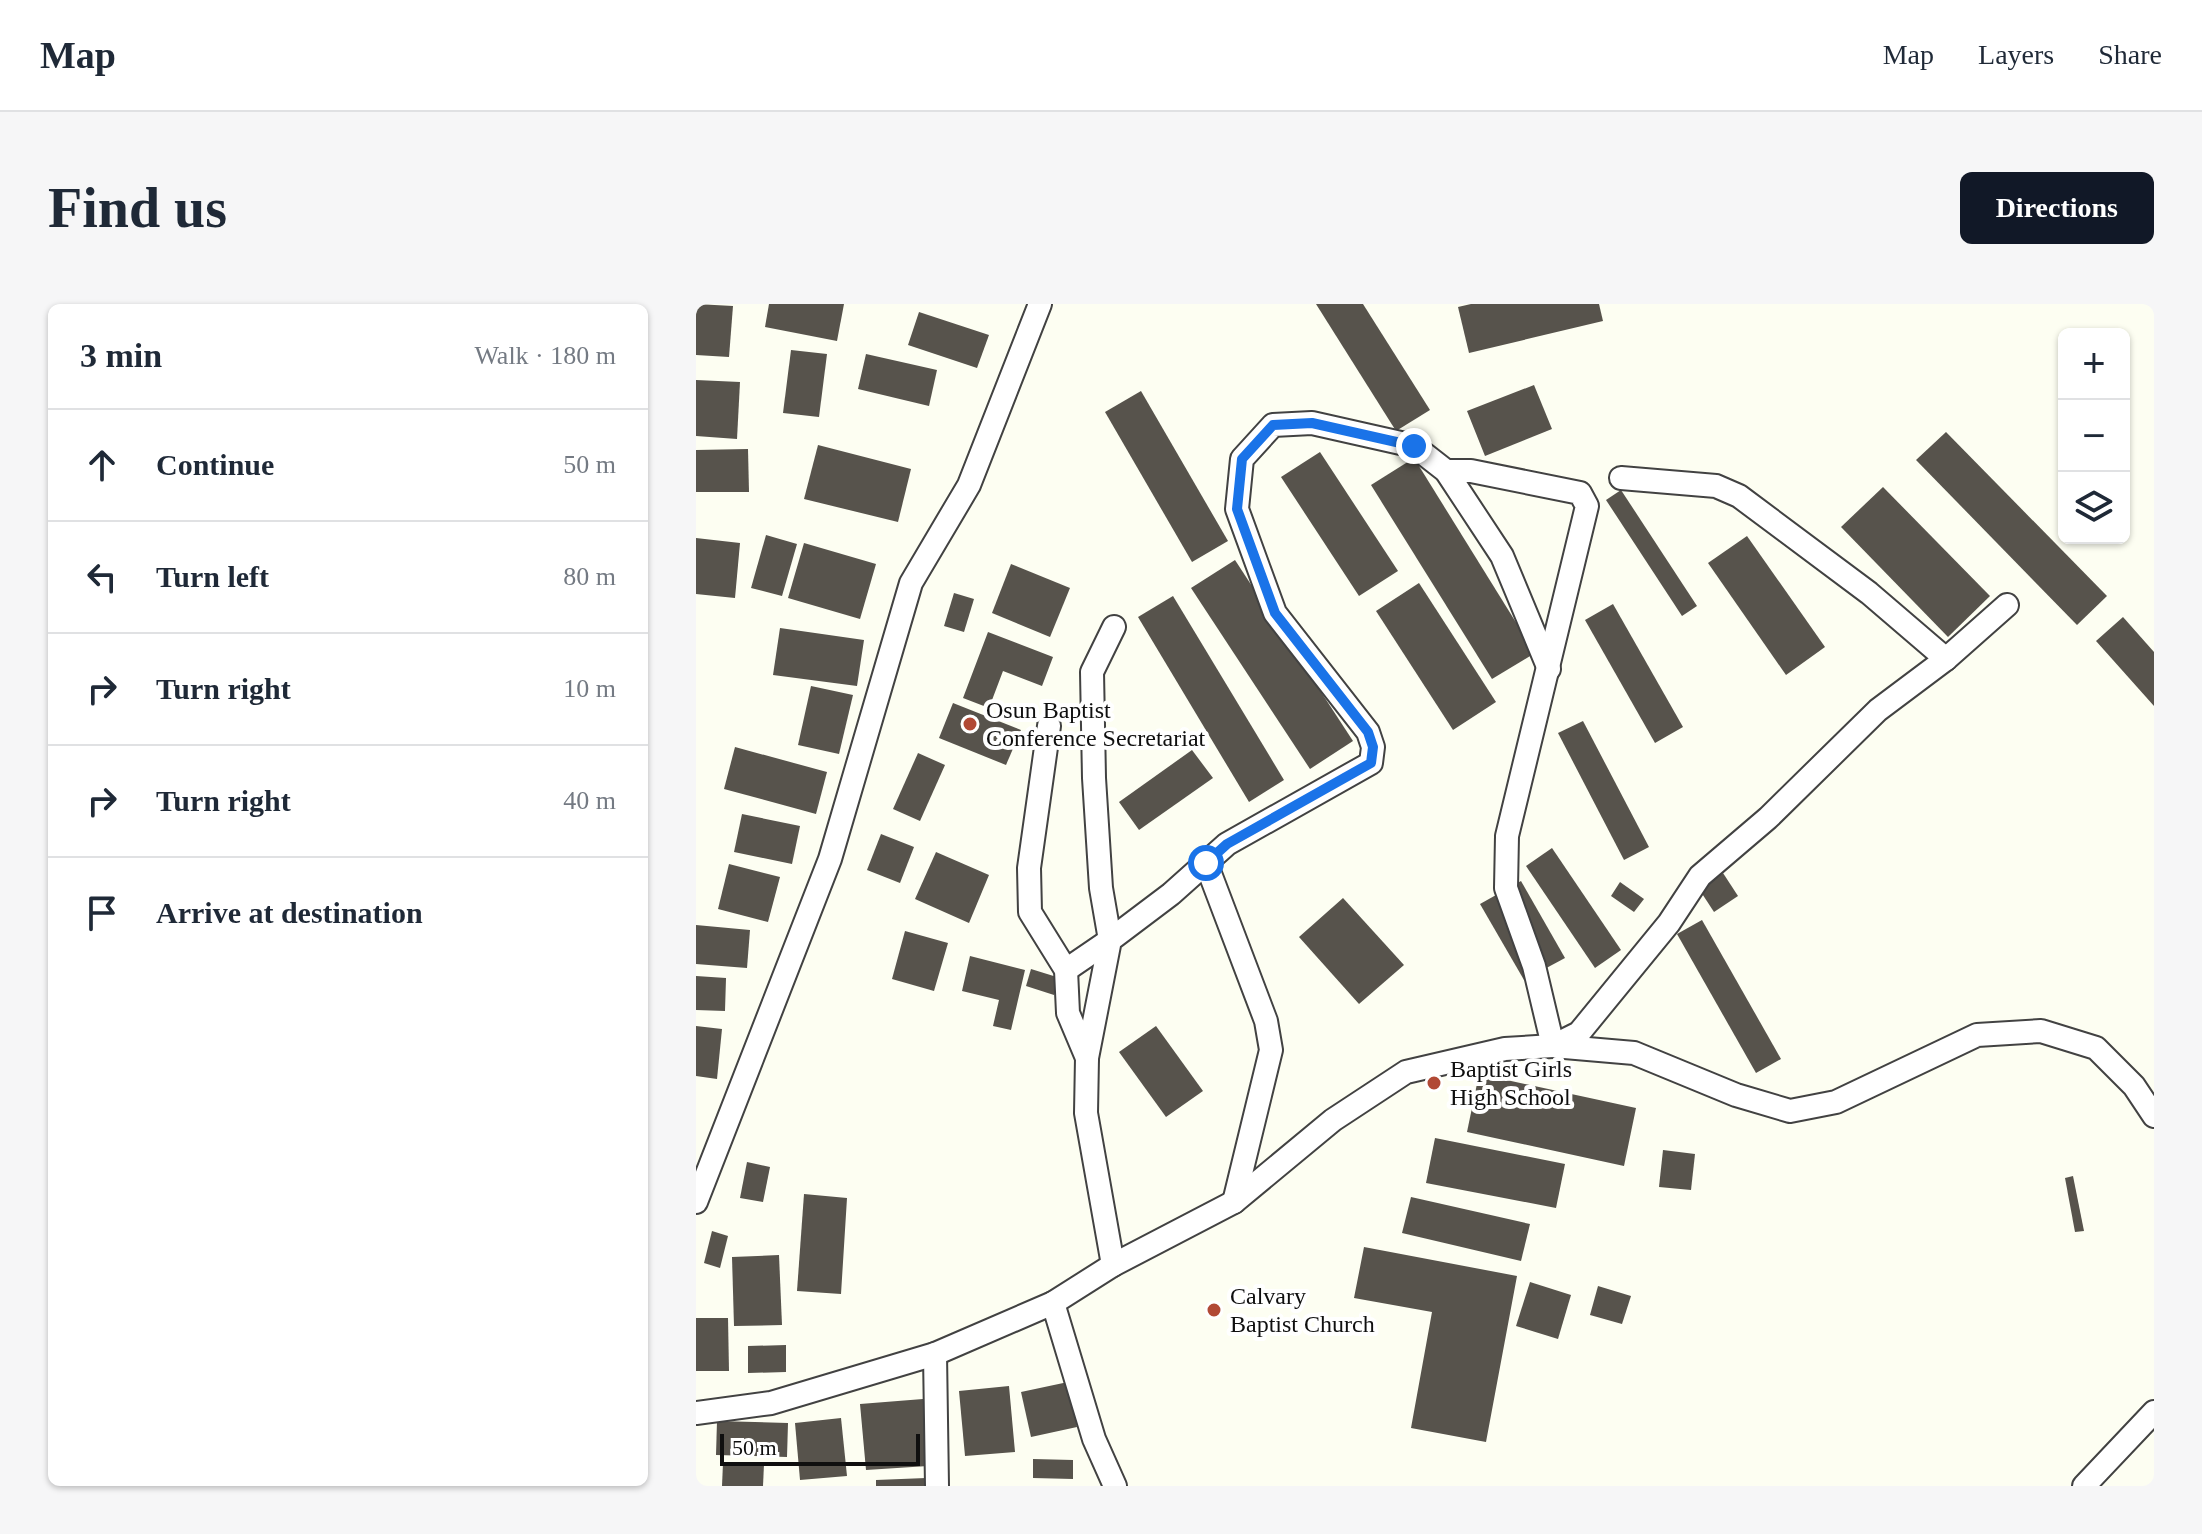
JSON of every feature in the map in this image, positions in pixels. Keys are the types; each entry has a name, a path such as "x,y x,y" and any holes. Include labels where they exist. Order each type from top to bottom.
{"street":[{"path":"696,1202 830,859 911,583 969,485 1040,304"},
{"path":"1066,970 1110,940 1227,844 1371,763 1373,747 1368,732 1275,613 1237,509 1242,459 1273,425 1312,423 1414,446 1446,471 1502,556 1549,669"},
{"path":"1446,471 1471,471 1580,493 1587,506 1507,836 1506,888 1534,966 1553,1046"},
{"path":"1621,478 1728,490 1869,593 1946,659"},
{"path":"1553,1046 1579,1033 1607,1002 1669,923 1700,876 1768,818 1878,710 1946,659 2007,605"},
{"path":"1113,1265 1086,1113 1087,1058 1110,940 1101,888 1092,672 1114,627"},
{"path":"1049,726 1029,868 1030,912 1066,970 1068,1013 1087,1058"},
{"path":"1206,863 1266,1021 1271,1050 1234,1202"},
{"path":"696,1413 771,1403 935,1354 1053,1303 1113,1265 1234,1202 1333,1120 1406,1072 1505,1049 1553,1046 1634,1053 1736,1095 1790,1111 1836,1102 1977,1035 2041,1031 2096,1048 2134,1086 2154,1116"},
{"path":"1053,1303 1094,1439 1115,1486"},
{"path":"935,1354 937,1486"},
{"path":"2084,1486 2154,1412"}],"building":[{"path":"696,304 733,306 729,357 696,355"},
{"path":"769,304 844,304 837,341 765,327"},
{"path":"1316,304 1363,304 1430,410 1396,431"},
{"path":"1471,304 1599,304 1603,321 1469,353 1458,307"},
{"path":"919,312 989,335 977,368 908,345"},
{"path":"791,350 827,354 819,417 783,413"},
{"path":"866,354 937,370 929,406 858,389"},
{"path":"696,380 740,382 737,439 696,436"},
{"path":"1534,385 1552,429 1485,456 1467,411"},
{"path":"1141,391 1228,541 1192,562 1105,412"},
{"path":"1946,432 2107,596 2077,625 1916,460"},
{"path":"818,445 911,469 898,522 804,499"},
{"path":"748,449 749,492 696,492 696,450"},
{"path":"1320,452 1398,571 1359,596 1281,477"},
{"path":"1414,458 1535,653 1492,679 1371,485"},
{"path":"1883,487 1990,596 1948,637 1841,527"},
{"path":"1621,490 1697,606 1682,616 1606,500"},
{"path":"766,535 797,544 782,596 751,588"},
{"path":"1747,536 1825,647 1786,675 1708,563"},
{"path":"696,538 740,543 735,598 696,594"},
{"path":"804,543 876,564 860,619 788,598"},
{"path":"1235,560 1353,741 1310,769 1191,588"},
{"path":"1011,564 1070,588 1050,637 992,613"},
{"path":"1419,583 1496,702 1453,730 1376,611"},
{"path":"954,593 974,599 964,632 944,626"},
{"path":"1173,596 1284,780 1249,802 1138,617"},
{"path":"1613,604 1683,727 1655,743 1585,620"},
{"path":"2123,617 2154,652 2154,706 2096,641"},
{"path":"780,628 864,640 857,686 773,675"},
{"path":"988,632 1053,657 1042,686 1003,671 989,708 963,698"},
{"path":"811,686 853,695 839,754 798,745"},
{"path":"953,703 1021,730 1006,765 939,738"},
{"path":"1583,721 1649,847 1624,860 1558,733"},
{"path":"735,747 827,772 816,814 724,789"},
{"path":"1192,750 1213,778 1139,830 1119,802"},
{"path":"918,753 945,765 920,821 893,809"},
{"path":"742,814 800,826 792,864 734,852"},
{"path":"881,834 914,847 900,883 867,870"},
{"path":"1552,848 1621,950 1595,968 1526,866"},
{"path":"936,852 989,875 969,923 915,899"},
{"path":"729,864 780,877 768,922 718,909"},
{"path":"1723,873 1738,896 1714,912 1699,889"},
{"path":"1521,881 1565,958 1524,980 1480,904"},
{"path":"1620,882 1644,899 1634,912 1611,896"},
{"path":"1343,898 1404,965 1359,1004 1299,937"},
{"path":"1702,920 1781,1059 1756,1073 1677,934"},
{"path":"696,925 750,930 747,968 696,964"},
{"path":"905,931 948,943 934,991 892,979"},
{"path":"970,956 1025,970 1011,1030 993,1026 999,1000 962,991"},
{"path":"1031,969 1060,978 1054,995 1026,986"},
{"path":"696,976 726,978 725,1011 696,1010"},
{"path":"696,1026 722,1029 717,1079 696,1076"},
{"path":"1156,1026 1203,1091 1166,1117 1119,1052"},
{"path":"1479,1074 1636,1108 1624,1166 1467,1132"},
{"path":"1435,1138 1565,1164 1556,1208 1426,1183"},
{"path":"1663,1150 1695,1154 1691,1190 1659,1187"},
{"path":"747,1162 770,1167 763,1202 740,1198"},
{"path":"2073,1176 2084,1231 2075,1232 2065,1178"},
{"path":"804,1194 847,1198 841,1294 797,1291"},
{"path":"1411,1197 1530,1224 1521,1261 1402,1233"},
{"path":"712,1231 728,1236 720,1268 704,1263"},
{"path":"1364,1247 1517,1276 1486,1442 1411,1428 1432,1312 1354,1298"},
{"path":"779,1255 782,1325 734,1326 732,1257"},
{"path":"1530,1282 1571,1295 1558,1339 1516,1326"},
{"path":"1598,1286 1631,1296 1622,1324 1590,1315"},
{"path":"696,1318 728,1318 729,1371 696,1371"},
{"path":"786,1345 786,1372 748,1373 748,1346"},
{"path":"1068,1382 1077,1427 1031,1437 1021,1392"},
{"path":"1009,1386 1015,1452 965,1456 959,1391"},
{"path":"923,1399 928,1466 866,1470 860,1404"},
{"path":"841,1418 847,1476 800,1480 795,1423"},
{"path":"717,1421 788,1423 787,1457 716,1455"},
{"path":"1033,1459 1073,1460 1073,1479 1033,1478"},
{"path":"723,1463 764,1464 763,1486 722,1486"},
{"path":"926,1478 926,1486 876,1486 876,1480"}],"place":[{"name":"Osun Baptist Conference Secretariat","path":"970,724"},
{"name":"Baptist Girls High School","path":"1434,1083"},
{"name":"Calvary Baptist Church","path":"1214,1310"}],"route":[{"path":"1206,863 1227,844 1371,763 1373,747 1368,732 1275,613 1237,509 1242,459 1273,425 1312,423 1414,446"}]}
